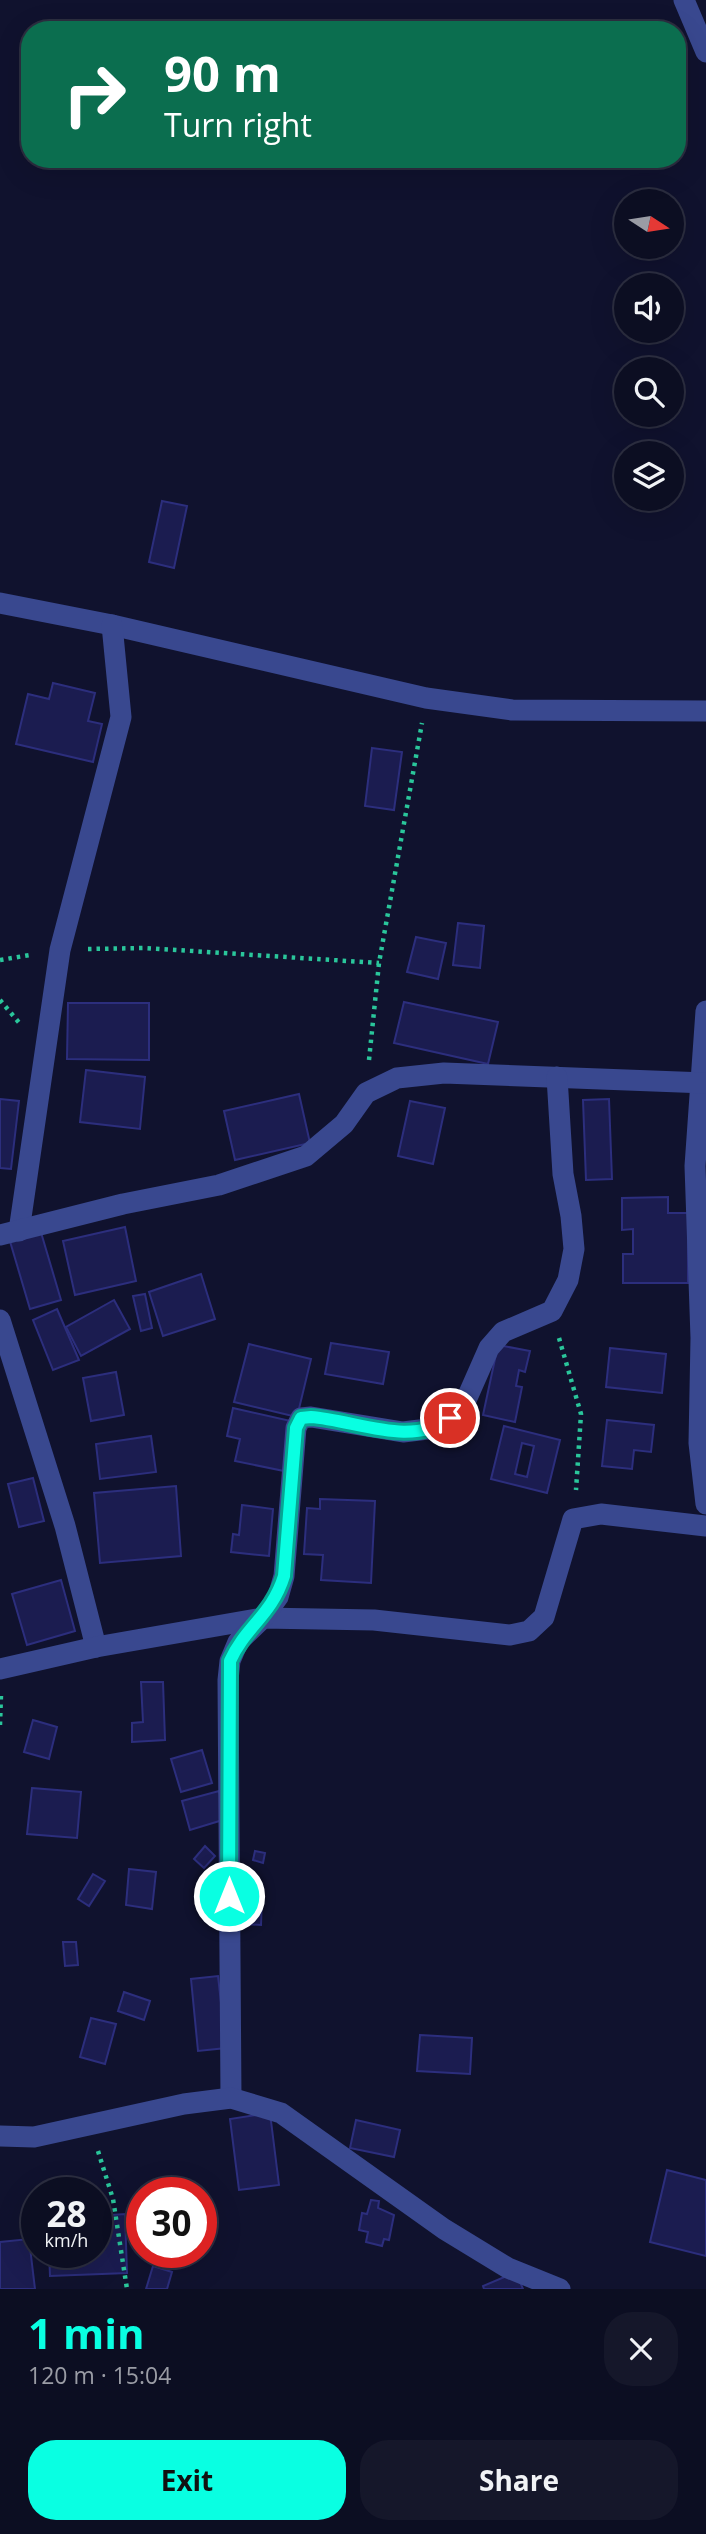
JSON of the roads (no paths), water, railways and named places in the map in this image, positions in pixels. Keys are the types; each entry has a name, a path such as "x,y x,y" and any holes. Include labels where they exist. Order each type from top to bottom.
{"street":[{"path":"684,0 706,52"},
{"path":"0,603 112,625 426,698 512,710 706,711"},
{"path":"112,625 121,717 60,950 9,1233 219,1185 306,1156 344,1124 366,1093 397,1078 444,1073 702,1083"},
{"path":"706,1011 695,1231 701,1338 699,1443 702,1493 706,1504"},
{"path":"231,2098 228,1680 230,1661 238,1642 263,1618 278,1597 284,1576 294,1446 301,1418 327,1418 404,1432 436,1428 463,1407 489,1348 503,1332 552,1311 568,1280 574,1249 563,1174 557,1077"},
{"path":"0,1320 65,1526 96,1647"},
{"path":"0,1670 96,1647 263,1618 374,1620 510,1635 529,1631 544,1617 573,1519 601,1514 705,1524"},
{"path":"0,2136 34,2137 90,2127 184,2104 231,2098 281,2113 444,2229 508,2268 560,2289"}]}
